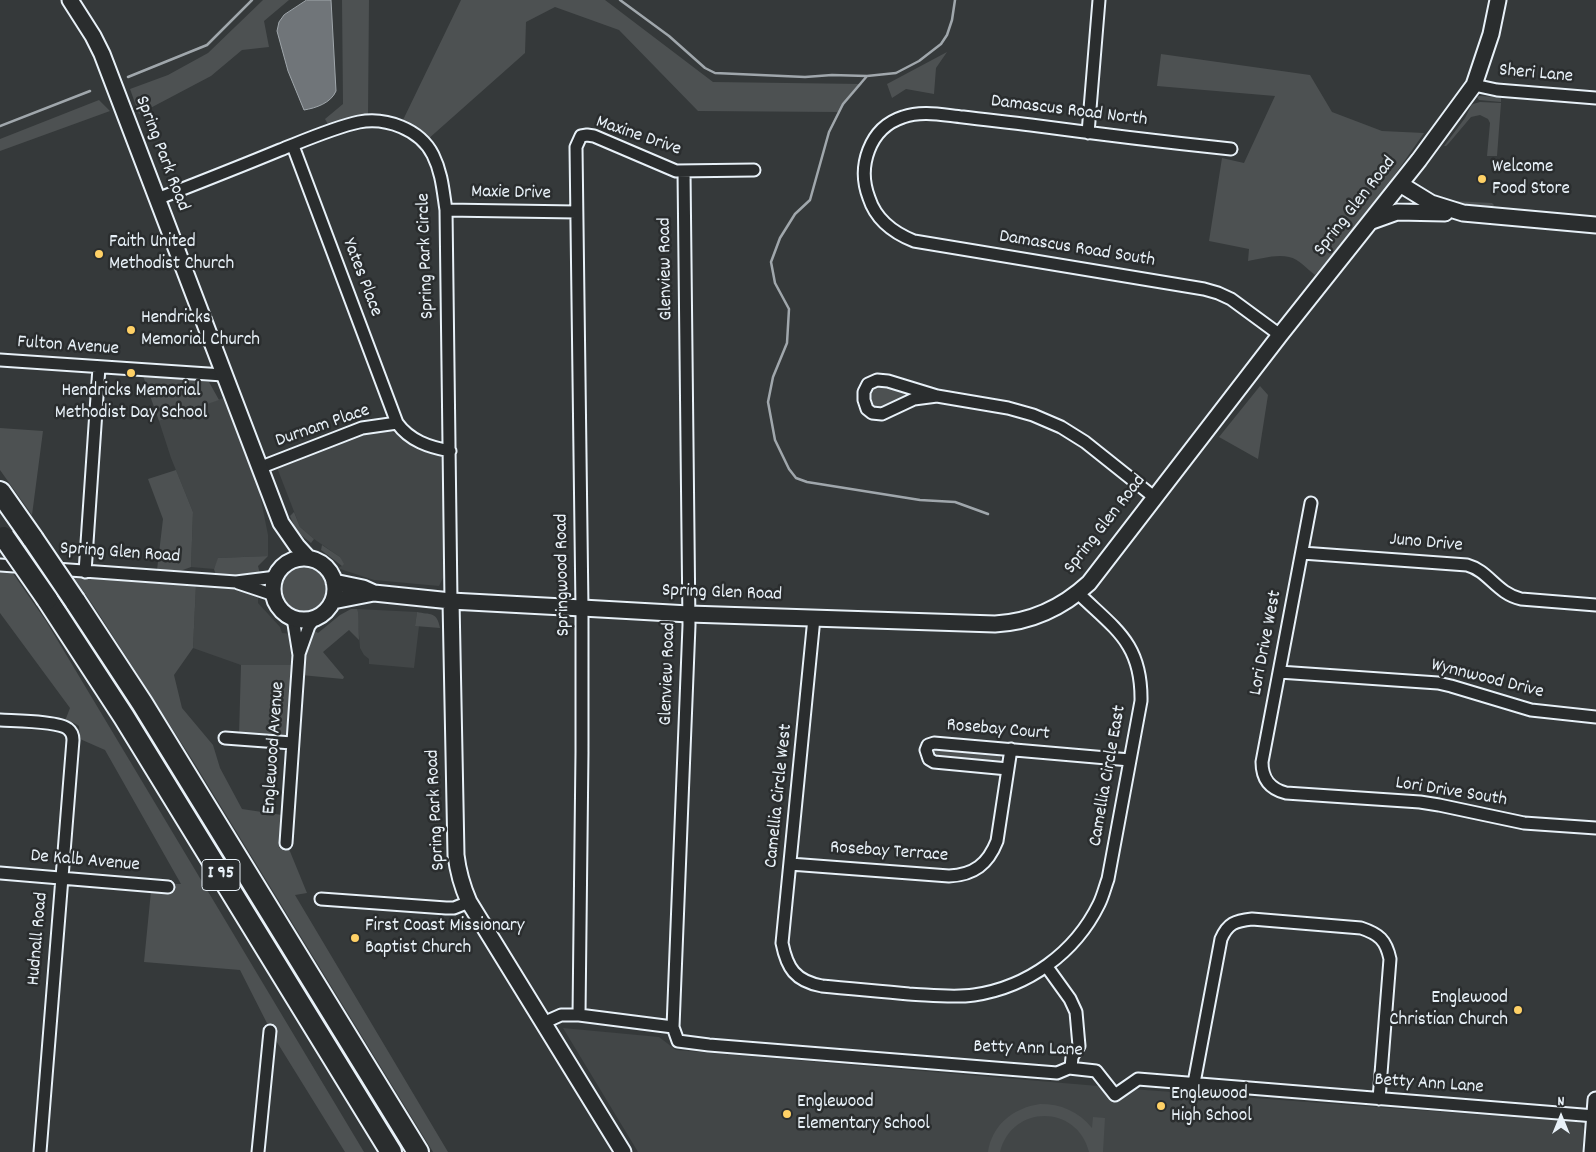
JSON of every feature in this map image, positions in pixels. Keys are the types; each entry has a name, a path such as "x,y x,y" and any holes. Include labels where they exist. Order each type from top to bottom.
{"highway":[{"name":"I 95","path":"0,492 142,702 418,1152"},
{"name":"I 95","path":"2,534 124,718 391,1152"}],"street":[{"name":"Spring Park Road","path":"70,0 102,54 281,523 308,558"},
{"path":"1088,133 1099,0"},
{"name":"Spring Glen Road","path":"333,601 374,593 451,601 689,614 995,624 1011,623 1044,614 1057,608 1089,583 1280,335 1371,222 1474,86 1491,34 1498,0"},
{"name":"Sheri Lane","path":"1474,86 1497,90 1596,98"},
{"name":"Damascus Road North","path":"871,204 864,176 866,156 874,138 894,120 918,114 1231,150"},
{"name":"Spring Park Circle","path":"157,199 358,122 382,121 399,126 415,134 426,144 441,176 446,210 451,601"},
{"name":"Maxine Drive","path":"580,136 587,134 594,136 676,171 754,170"},
{"name":"Springwood Road","path":"579,1016 582,608 576,147 580,136"},
{"name":"Yates Place","path":"293,146 396,423"},
{"name":"Glenview Road","path":"673,1027 689,614 684,171"},
{"path":"1400,184 1431,204 1463,213"},
{"name":"Damascus Road South","path":"871,204 877,215 886,225 900,235 914,241 1211,291 1231,299 1280,335"},
{"name":"Maxie Drive","path":"446,210 576,212"},
{"path":"1371,222 1390,214 1408,212 1463,213 1596,225"},
{"name":"Fulton Avenue","path":"0,360 223,375"},
{"path":"84,572 99,367"},
{"path":"937,396 914,398 882,414 872,413 864,400 864,392 868,384 877,380 888,381 937,396 1008,408 1033,415 1085,442 1154,497"},
{"name":"Durnam Place","path":"259,468 362,428 396,423 412,439 430,447 450,451"},
{"name":"Lori Drive West","path":"1271,786 1265,779 1262,762 1311,503"},
{"name":"Spring Park Road","path":"281,523 286,564"},
{"name":"Juno Drive","path":"1302,553 1468,565 1476,567 1504,593 1512,597 1596,605"},
{"path":"308,558 320,562 329,570 334,582 335,591 333,601 324,613 315,618 304,620 288,616 278,607 273,586 276,577 286,564 297,559 308,558"},
{"name":"Spring Glen Road","path":"0,565 236,582 276,577"},
{"name":"Spring Glen Road","path":"236,582 274,596"},
{"name":"Spring Glen Road","path":"334,582 363,588 374,593"},
{"name":"Camellia Circle East","path":"795,974 811,984 822,986 946,997 974,995 1017,983 1047,967 1068,949 1084,930 1099,904 1108,879 1142,686 1139,669 1133,653 1122,635 1078,593"},
{"name":"Spring Park Road","path":"451,601 456,855 458,872 469,902 623,1152"},
{"name":"Englewood Avenue","path":"286,843 299,655 293,618"},
{"name":"Englewood Avenue","path":"299,655 309,626 315,618"},
{"name":"Camellia Circle West","path":"795,974 785,958 782,943 814,618"},
{"name":"Wynnwood Drive","path":"1279,672 1438,683 1531,710 1596,717"},
{"name":"Hudnall Road","path":"0,720 57,724 69,730 73,740 40,1152"},
{"path":"225,738 292,743"},
{"name":"Rosebay Court","path":"1008,768 934,762 929,759 926,750 928,745 934,743 1130,760"},
{"name":"Rosebay Terrace","path":"790,864 949,876 965,874 980,866 992,853 997,841 1011,749"},
{"name":"Lori Drive South","path":"1271,786 1277,791 1286,793 1439,804 1524,823 1596,828"},
{"name":"De Kalb Avenue","path":"0,873 168,886"},
{"path":"321,899 446,908 454,908 469,902"},
{"path":"1194,1083 1220,939 1225,930 1232,924 1252,919 1361,928 1372,932 1381,939 1387,947 1390,959 1379,1099"},
{"path":"1047,967 1070,999 1078,1025 1078,1046 1072,1057 1071,1068"},
{"path":"543,1023 561,1015 673,1027"},
{"name":"Betty Ann Lane","path":"673,1027 678,1041 709,1045 1057,1073 1071,1068 1096,1071 1115,1095 1138,1079 1595,1116"},
{"path":"258,1152 270,1031"},
{"path":"1592,1152 1596,1100"}],"shaded area":[{"path":"263,0 289,0 264,21 269,47 242,50 211,76 139,114 130,89 168,75 208,53"},
{"path":"307,0 331,0 336,91 327,102 304,110 288,71 277,31 279,22 284,15"},
{"path":"342,0 369,0 368,115 343,119 330,128 325,119 343,104"},
{"path":"461,0 605,0 713,82 862,84 838,112 698,111 619,30 555,7 526,22 525,53 427,140 403,120"},
{"path":"947,52 936,68 934,94 906,89 892,98 887,84"},
{"path":"1161,54 1310,75 1332,112 1382,131 1424,133 1373,206 1315,275 1300,262 1289,257 1273,256 1248,261 1249,249 1209,241 1222,158 1244,163 1275,96 1157,86"},
{"path":"1477,97 1501,97 1501,102 1479,100"},
{"path":"99,100 110,111 0,151 0,139"},
{"path":"1480,102 1501,103 1497,156 1487,156 1490,123 1488,119 1480,115 1471,117 1449,143 1444,146 1465,118 1471,106"},
{"path":"1454,201 1492,203 1494,205 1492,208 1462,205"},
{"path":"142,373 209,382 219,400 159,421"},
{"path":"882,384 915,394 887,408 875,408 870,405 868,392 870,388"},
{"path":"1260,386 1268,395 1258,459 1219,437"},
{"path":"223,398 259,490 268,535 268,556 219,558 214,569 191,567 193,512 171,458 159,421"},
{"path":"0,428 43,431 32,515 0,470"},
{"path":"367,430 390,431 441,455 446,462 444,576 439,586 374,580 337,568 342,566 340,557 300,527 276,465"},
{"path":"176,470 193,512 191,567 180,571 157,570 163,519 148,479"},
{"path":"294,512 300,527 314,539 311,543 297,532 290,516"},
{"path":"322,545 340,557 344,564 342,566 321,550"},
{"path":"268,556 258,566 260,574 241,577 216,576 214,569 218,558"},
{"path":"304,566 317,570 323,576 327,589 323,602 317,608 304,612 291,608 285,602 281,589 285,576 291,570"},
{"path":"0,571 12,572 46,621 364,1152 345,1152 275,1039 240,970 144,962 151,891 172,893 172,884 181,884 105,750 80,739 79,726 65,721 70,708 0,613"},
{"path":"72,575 196,585 193,648 174,675 182,708 213,745 220,768 242,809 282,815 279,848 289,849 307,893 295,895 448,1152 433,1152 193,761"},
{"path":"196,585 258,593 258,603 280,627 282,633 292,634 293,665 241,665 193,648"},
{"path":"351,609 357,609 358,612 359,640 349,630 323,652 344,677 343,679 301,675 304,655 312,629 318,633 340,615"},
{"path":"357,609 417,612 415,626 419,626 414,668 369,664 369,659 360,648"},
{"path":"417,612 435,616 440,628 415,626"},
{"path":"241,665 293,665 287,734 283,738 239,736"},
{"path":"932,749 998,753 1001,759 995,763 934,757 931,755"},
{"path":"563,1028 659,1037 676,1050 1145,1090 1579,1122 1584,1130 1582,1152 638,1152"},
{"path":"1040,1104 1055,1105 1069,1110 1081,1117 1092,1128 1093,1117 1105,1118 1103,1152 1089,1152 1082,1136 1072,1125 1059,1118 1044,1116 1030,1118 1017,1125 1007,1136 1000,1152 988,1152 994,1134 1005,1119 1021,1109"}],"waterway":[{"path":"128,77 207,45 252,0"},
{"path":"620,0 669,36 705,68 715,73 805,77 832,75 867,76 896,73 919,61 941,44 947,35 952,20 955,0"},
{"path":"867,76 843,104 829,132 810,200 795,214 780,238 771,262 775,283 789,309 787,343 773,377 768,402 775,440 789,469 796,478 807,482 920,500 955,502 988,514"},
{"path":"0,126 90,91"}],"place":[{"name":"Welcome Food Store","path":"1482,179"},
{"name":"Faith United Methodist Church","path":"99,254"},
{"name":"Hendricks Memorial Church","path":"131,330"},
{"name":"Hendricks Memorial Methodist Day School","path":"131,373"},
{"name":"First Coast Missionary Baptist Church","path":"355,938"},
{"name":"Englewood Christian Church","path":"1518,1010"},
{"name":"Englewood High School","path":"1161,1106"},
{"name":"Englewood Elementary School","path":"787,1114"}]}
